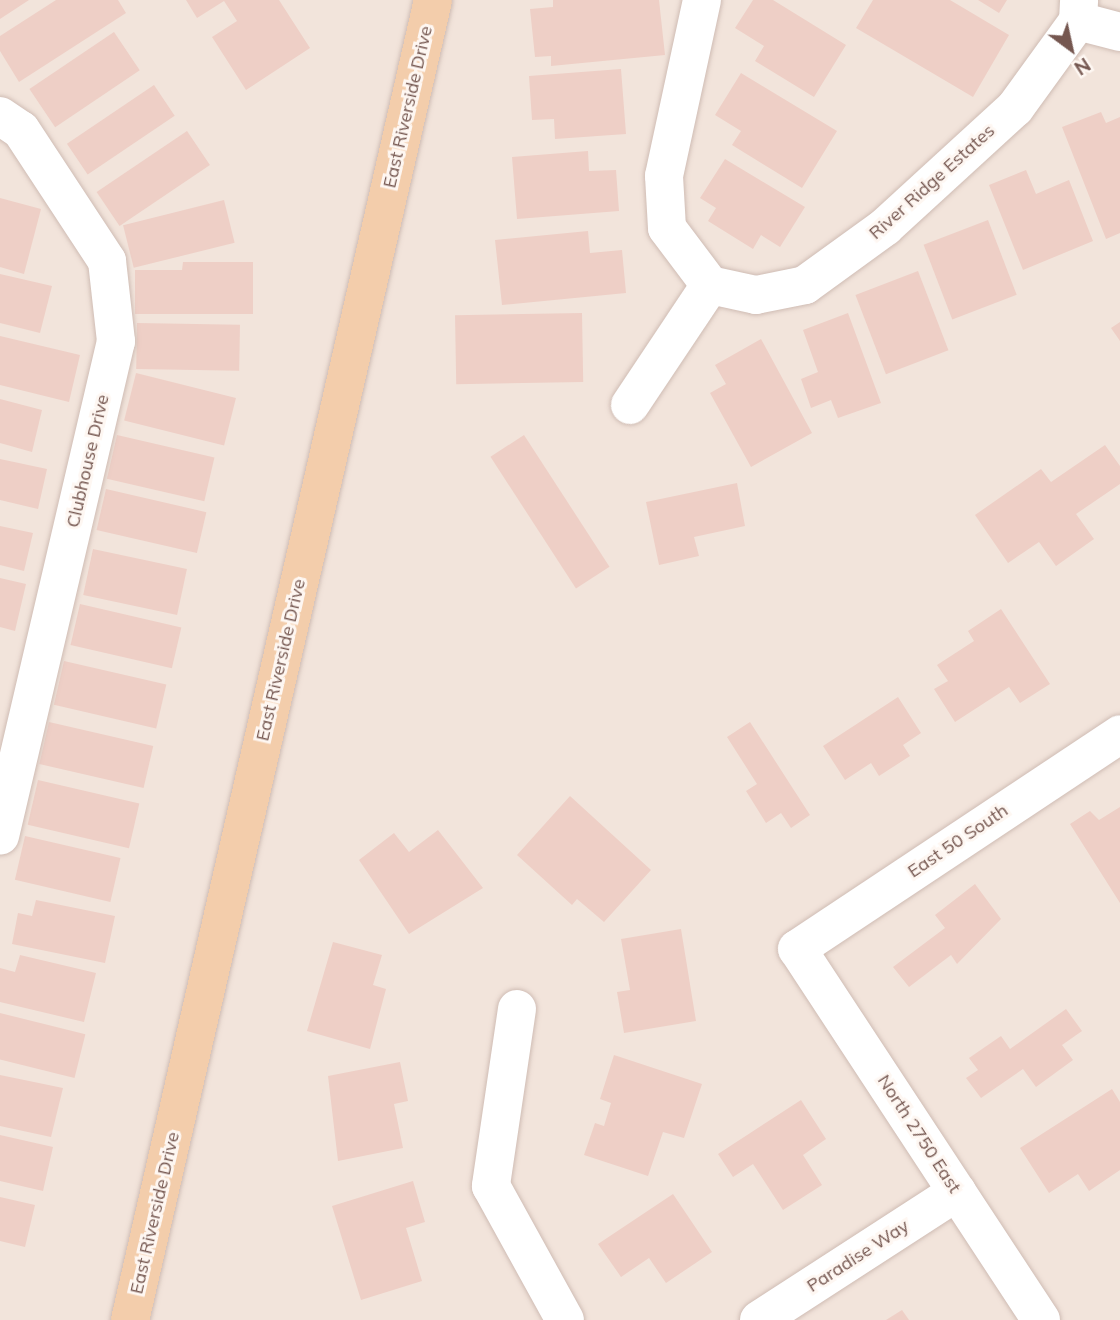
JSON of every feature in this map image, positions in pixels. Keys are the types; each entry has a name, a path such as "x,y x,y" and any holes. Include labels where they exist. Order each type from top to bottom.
{"main road":[{"name":"East Riverside Drive","path":"130,1320 433,0"}],"street":[{"path":"630,405 710,285 667,228 664,176 702,0"},
{"name":"River Ridge Estates","path":"710,285 756,295 805,285 885,227 1015,108 1078,10 1120,33"},
{"name":"Clubhouse Drive","path":"0,116 21,130 107,261 116,341 0,836"},
{"name":"East 50 South","path":"797,949 1120,734"},
{"name":"North 2750 East","path":"797,949 1041,1320"},
{"path":"517,1009 491,1186 565,1320"},
{"name":"Paradise Way","path":"759,1320 957,1192"}],"shaded area":[{"path":"0,0 1120,0 1120,1320 0,1320"}],"building":[{"path":"0,0 29,0 0,19"},
{"path":"56,0 118,0 126,13 19,82 0,51 0,36"},
{"path":"186,0 279,0 310,48 246,90 212,37 237,21 224,1 197,18"},
{"path":"553,0 659,0 665,55 551,66 551,56 535,57 530,9 553,7"},
{"path":"753,0 773,0 846,45 814,97 755,61 764,46 735,28"},
{"path":"873,0 950,0 1009,35 973,97 856,28"},
{"path":"978,0 1007,0 999,13"},
{"path":"114,32 140,70 55,127 29,89"},
{"path":"621,69 626,134 555,139 554,119 532,120 529,76"},
{"path":"741,73 837,131 802,188 732,145 741,131 715,115"},
{"path":"154,85 175,116 88,174 67,144"},
{"path":"1101,112 1106,123 1120,117 1120,233 1106,239 1062,127"},
{"path":"187,131 210,165 120,226 97,192"},
{"path":"588,151 589,171 616,170 619,211 517,219 512,157"},
{"path":"725,159 805,207 780,247 761,235 753,249 708,221 716,208 700,198"},
{"path":"1026,170 1036,194 1069,180 1093,241 1023,270 989,185"},
{"path":"0,198 41,209 24,274 0,267"},
{"path":"224,200 235,243 134,268 123,225"},
{"path":"988,220 1017,295 952,319 924,245"},
{"path":"588,231 590,253 622,250 626,293 502,305 495,240"},
{"path":"183,262 253,262 253,314 135,314 135,270 182,270"},
{"path":"918,271 948,350 886,374 855,295"},
{"path":"0,274 52,286 40,333 0,323"},
{"path":"582,313 583,382 456,384 455,315"},
{"path":"848,313 881,403 838,418 831,400 811,408 801,379 818,372 803,330"},
{"path":"1120,322 1120,341 1111,328"},
{"path":"137,323 240,325 239,371 136,369"},
{"path":"0,336 80,355 69,402 0,385"},
{"path":"761,339 812,433 751,467 710,393 726,384 715,365"},
{"path":"136,373 236,398 224,445 124,421"},
{"path":"0,399 42,410 32,452 0,443"},
{"path":"117,435 214,457 204,501 107,479"},
{"path":"524,435 610,567 576,588 490,457"},
{"path":"1105,445 1120,466 1120,484 1076,514 1094,539 1056,566 1039,542 1008,563 975,515 1041,469 1051,482"},
{"path":"0,459 47,469 38,509 0,500"},
{"path":"737,483 745,526 694,537 699,556 659,565 646,502"},
{"path":"106,489 206,512 197,553 97,530"},
{"path":"0,526 33,533 24,571 0,565"},
{"path":"93,549 187,569 177,615 83,595"},
{"path":"0,578 26,584 15,631 0,627"},
{"path":"80,604 181,627 172,668 71,645"},
{"path":"1001,609 1050,684 1020,703 1009,687 955,722 934,689 948,681 937,665 974,641 968,631"},
{"path":"64,661 166,685 156,728 54,705"},
{"path":"898,697 921,733 903,745 910,756 879,776 871,763 845,780 823,746"},
{"path":"49,722 153,746 144,788 39,764"},
{"path":"750,722 810,815 791,828 781,813 766,823 746,791 757,784 727,737"},
{"path":"38,780 139,803 129,848 28,825"},
{"path":"570,796 651,870 604,922 577,899 572,905 517,855"},
{"path":"1120,807 1120,903 1070,824 1090,811 1099,820"},
{"path":"438,830 483,888 409,934 359,860 394,833 409,852"},
{"path":"25,836 120,858 110,902 15,880"},
{"path":"975,884 1001,919 957,964 951,955 909,987 893,967 945,928 935,915"},
{"path":"36,900 115,916 105,963 12,944 18,913 32,916"},
{"path":"681,929 696,1021 624,1033 617,992 630,990 621,939"},
{"path":"333,942 382,955 373,985 386,989 370,1049 307,1031"},
{"path":"20,955 96,973 84,1022 0,1002 0,968 15,972"},
{"path":"1066,1009 1082,1031 1062,1045 1073,1060 1036,1087 1023,1069 981,1098 966,1078 978,1070 969,1058 1001,1036 1010,1049"},
{"path":"0,1013 85,1034 74,1078 0,1059"},
{"path":"614,1055 702,1084 684,1138 663,1132 648,1176 584,1155 595,1123 604,1126 611,1103 600,1099"},
{"path":"400,1062 408,1101 394,1104 403,1148 338,1161 328,1076"},
{"path":"0,1075 63,1088 51,1137 0,1126"},
{"path":"1112,1089 1120,1102 1120,1170 1089,1191 1078,1174 1049,1193 1020,1148"},
{"path":"801,1100 826,1139 803,1155 822,1185 783,1210 753,1164 733,1177 718,1154"},
{"path":"0,1135 53,1147 43,1191 0,1181"},
{"path":"413,1181 425,1222 406,1228 422,1281 361,1300 332,1206"},
{"path":"673,1194 712,1252 666,1283 649,1258 621,1277 598,1244"},
{"path":"0,1197 35,1205 25,1247 0,1241"},
{"path":"902,1310 909,1320 886,1320"}]}
